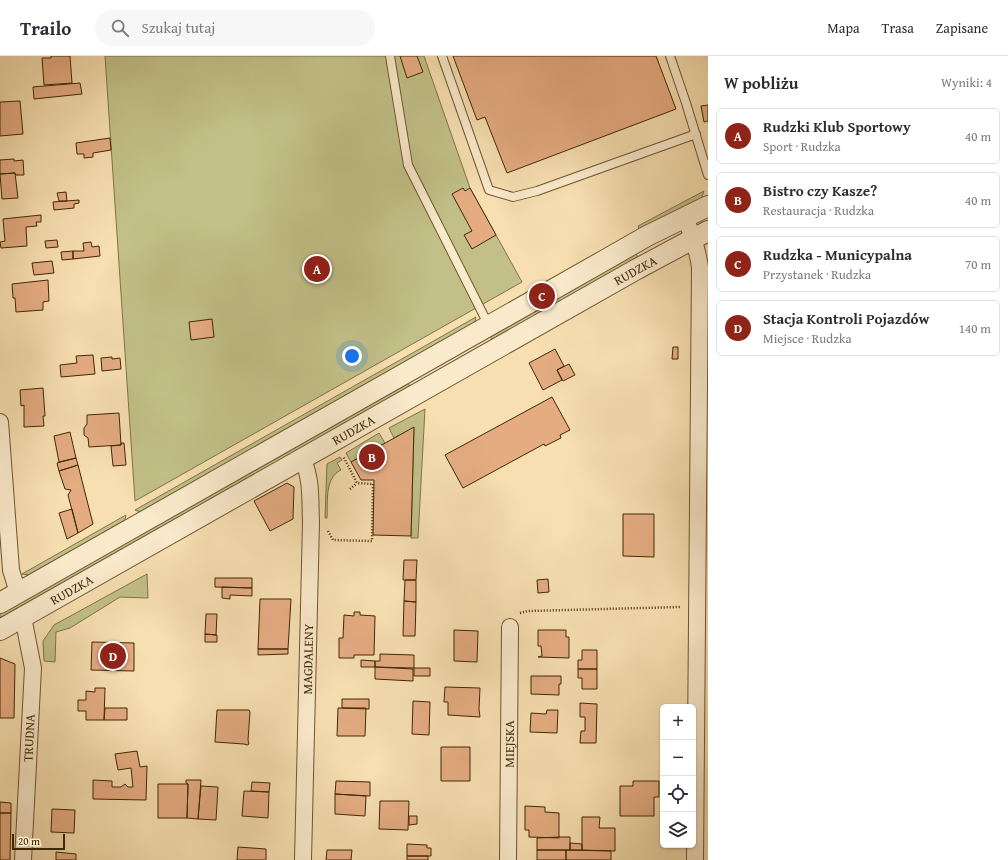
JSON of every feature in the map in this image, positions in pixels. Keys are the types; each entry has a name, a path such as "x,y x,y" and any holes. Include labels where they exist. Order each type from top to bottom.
{"street":[{"name":"RUDZKA","path":"0,603 624,249 708,206"},
{"path":"685,218 701,235 699,255 697,607 702,643 695,860"},
{"name":"RUDZKA","path":"0,630 637,269 701,235"},
{"path":"439,354 450,375"},
{"path":"0,422 11,570 18,593"},
{"name":"MAGDALENY","path":"302,458 309,480 311,522 303,860"},
{"name":"TRUDNA","path":"23,617 33,668 23,860"},
{"name":"MIEJSKA","path":"508,860 510,627"}],"lane":[{"path":"390,56 408,165 489,326"},
{"path":"442,56 489,190 513,197 537,191 696,134"},
{"path":"670,56 708,175"}],"path":[{"path":"348,464 357,483"},
{"path":"326,527 333,540 372,541 373,484 357,483 350,489"},
{"path":"510,627 517,614 528,611 697,607"}],"shaded area":[{"path":"105,56 424,56 470,188 522,282 135,501"},
{"path":"704,191 701,199 639,229 638,226"},
{"path":"636,254 638,257 492,340 490,336"},
{"path":"476,317 475,322 140,512 135,510"},
{"path":"408,383 410,387 0,619 0,613"},
{"path":"425,409 418,538 411,538 414,428 394,438 389,428"},
{"path":"379,433 385,443 351,462 346,453"},
{"path":"340,457 342,460 337,463 341,470 332,479 329,485 327,498 327,518 325,518 327,464"},
{"path":"126,515 125,520 30,575 22,574"},
{"path":"147,574 148,598 120,597 70,628 56,632 55,662 44,661 43,641 54,625"}],"building":[{"path":"51,56 70,56 72,83 44,85 42,58 51,58"},
{"path":"400,56 417,56 423,72 407,78"},
{"path":"453,56 656,56 676,109 507,173 485,117 477,120"},
{"path":"80,83 82,94 34,99 33,87"},
{"path":"20,101 23,134 0,136 0,102"},
{"path":"708,105 708,121 704,122 701,106"},
{"path":"110,138 111,150 93,153 93,157 84,158 84,154 77,154 76,143"},
{"path":"14,159 14,161 23,160 24,175 16,175 15,173 0,174 0,160"},
{"path":"15,173 18,198 2,199 0,174"},
{"path":"463,188 465,191 470,188 496,235 472,249 464,235 472,231 452,194"},
{"path":"66,192 67,201 59,201 57,193"},
{"path":"79,200 79,203 74,204 74,208 54,210 53,202"},
{"path":"41,215 41,222 36,222 37,226 26,227 27,246 1,248 0,242 5,241 3,219"},
{"path":"57,240 58,247 46,248 45,241"},
{"path":"91,242 92,247 99,246 100,256 73,259 73,251 84,251 83,243"},
{"path":"73,251 73,259 62,260 61,252"},
{"path":"52,261 54,273 34,275 32,263"},
{"path":"48,280 49,301 43,302 43,310 16,312 12,284"},
{"path":"212,319 214,337 191,340 189,322"},
{"path":"673,347 678,347 678,359 672,359"},
{"path":"555,349 564,366 557,370 562,380 543,390 529,363"},
{"path":"93,355 95,374 61,377 60,365 77,363 76,356"},
{"path":"112,357 112,359 120,358 121,369 102,371 101,358"},
{"path":"569,364 575,375 563,381 557,370"},
{"path":"43,388 45,416 43,416 44,426 24,427 24,405 21,406 20,390"},
{"path":"552,397 570,430 560,435 561,438 545,446 544,444 463,488 445,455"},
{"path":"119,413 121,445 89,447 88,438 84,435 84,428 87,424 87,415"},
{"path":"414,427 411,536 373,535 374,480 361,480 351,462"},
{"path":"70,432 76,458 59,462 54,436"},
{"path":"121,443 124,443 126,465 113,466 111,446 121,445"},
{"path":"76,458 78,465 59,471 57,463"},
{"path":"78,465 93,524 78,533 68,495 71,490 65,489 59,471"},
{"path":"287,483 294,487 293,519 270,531 254,501"},
{"path":"72,509 78,533 67,539 59,513"},
{"path":"623,514 654,514 654,557 623,556"},
{"path":"404,560 417,560 416,580 403,580"},
{"path":"215,578 252,578 252,588 215,587"},
{"path":"548,579 549,592 538,593 537,580"},
{"path":"405,580 416,580 416,602 404,601"},
{"path":"222,587 252,588 252,596 230,595 230,599 222,598"},
{"path":"260,599 291,599 288,649 258,649"},
{"path":"404,601 416,602 415,636 403,636"},
{"path":"354,612 360,612 360,615 375,616 374,655 354,655 354,658 339,658 339,638 343,638 344,615 354,616"},
{"path":"206,614 217,614 216,635 205,634"},
{"path":"454,630 478,631 477,662 454,661"},
{"path":"538,630 566,630 566,637 569,637 569,658 538,657 542,656 541,646 538,646"},
{"path":"205,634 217,635 217,642 205,642"},
{"path":"92,642 134,643 134,671 91,670"},
{"path":"258,649 288,649 288,654 258,655"},
{"path":"582,650 597,650 597,669 578,669 578,660 582,660"},
{"path":"380,654 414,655 414,668 375,667 375,661 380,661"},
{"path":"0,658 15,664 14,718 0,718"},
{"path":"361,660 375,661 375,667 361,667"},
{"path":"375,667 413,669 413,681 375,679"},
{"path":"414,668 430,668 430,676 414,676"},
{"path":"578,669 597,669 597,689 582,689 582,678 578,678"},
{"path":"531,676 561,676 559,695 531,694"},
{"path":"445,687 480,688 480,717 448,715 448,702 444,702"},
{"path":"95,688 105,688 104,720 86,720 86,711 78,711 78,700 86,700 86,691 95,692"},
{"path":"342,699 369,699 369,709 342,708"},
{"path":"413,701 430,702 429,735 412,734"},
{"path":"580,703 597,704 596,743 580,743 581,731 585,731 585,717 580,717"},
{"path":"105,708 127,708 127,720 104,720"},
{"path":"338,708 366,708 365,736 337,736"},
{"path":"217,710 249,710 249,744 215,742"},
{"path":"547,710 558,710 557,733 530,732 531,713 546,714"},
{"path":"441,747 470,747 470,781 441,781"},
{"path":"137,751 140,767 147,766 146,800 93,799 93,780 112,781 112,787 121,787 125,784 128,787 133,787 131,768 118,770 115,754"},
{"path":"186,780 201,780 198,819 187,818 188,784 186,783"},
{"path":"336,781 370,782 370,796 335,794"},
{"path":"633,781 659,781 659,797 654,797 654,816 620,816 620,786 633,786"},
{"path":"252,782 270,783 269,792 251,791"},
{"path":"158,784 188,784 187,818 158,818"},
{"path":"201,786 218,787 216,820 198,819"},
{"path":"244,791 269,792 268,818 242,816"},
{"path":"335,794 366,796 365,816 335,814"},
{"path":"380,801 409,801 408,830 379,829"},
{"path":"0,802 11,803 11,813 0,813"},
{"path":"525,806 545,807 545,812 559,813 559,838 529,837 529,830 525,830"},
{"path":"52,809 75,810 74,833 51,832"},
{"path":"0,813 11,813 10,860 0,860"},
{"path":"409,816 417,816 417,824 409,825"},
{"path":"582,817 600,817 599,828 615,828 615,851 582,850"},
{"path":"570,837 570,850 537,850 537,838"},
{"path":"570,843 582,844 582,850 570,850"},
{"path":"407,844 427,845 427,848 431,848 431,856 407,856"},
{"path":"238,847 266,849 266,860 237,860"},
{"path":"327,850 352,850 351,860 326,860"},
{"path":"537,850 566,850 566,860 537,860"},
{"path":"566,850 611,851 611,860 566,860"},
{"path":"56,852 76,854 76,860 56,860"},
{"path":"407,856 428,856 428,860 407,860"}],"place":[{"name":"Rudzki Klub Sportowy","path":"317,269"},
{"name":"Rudzka - Municypalna","path":"542,296"},
{"name":"Bistro czy Kasze?","path":"372,457"},
{"name":"Stacja Kontroli Pojazdów","path":"113,656"}]}
